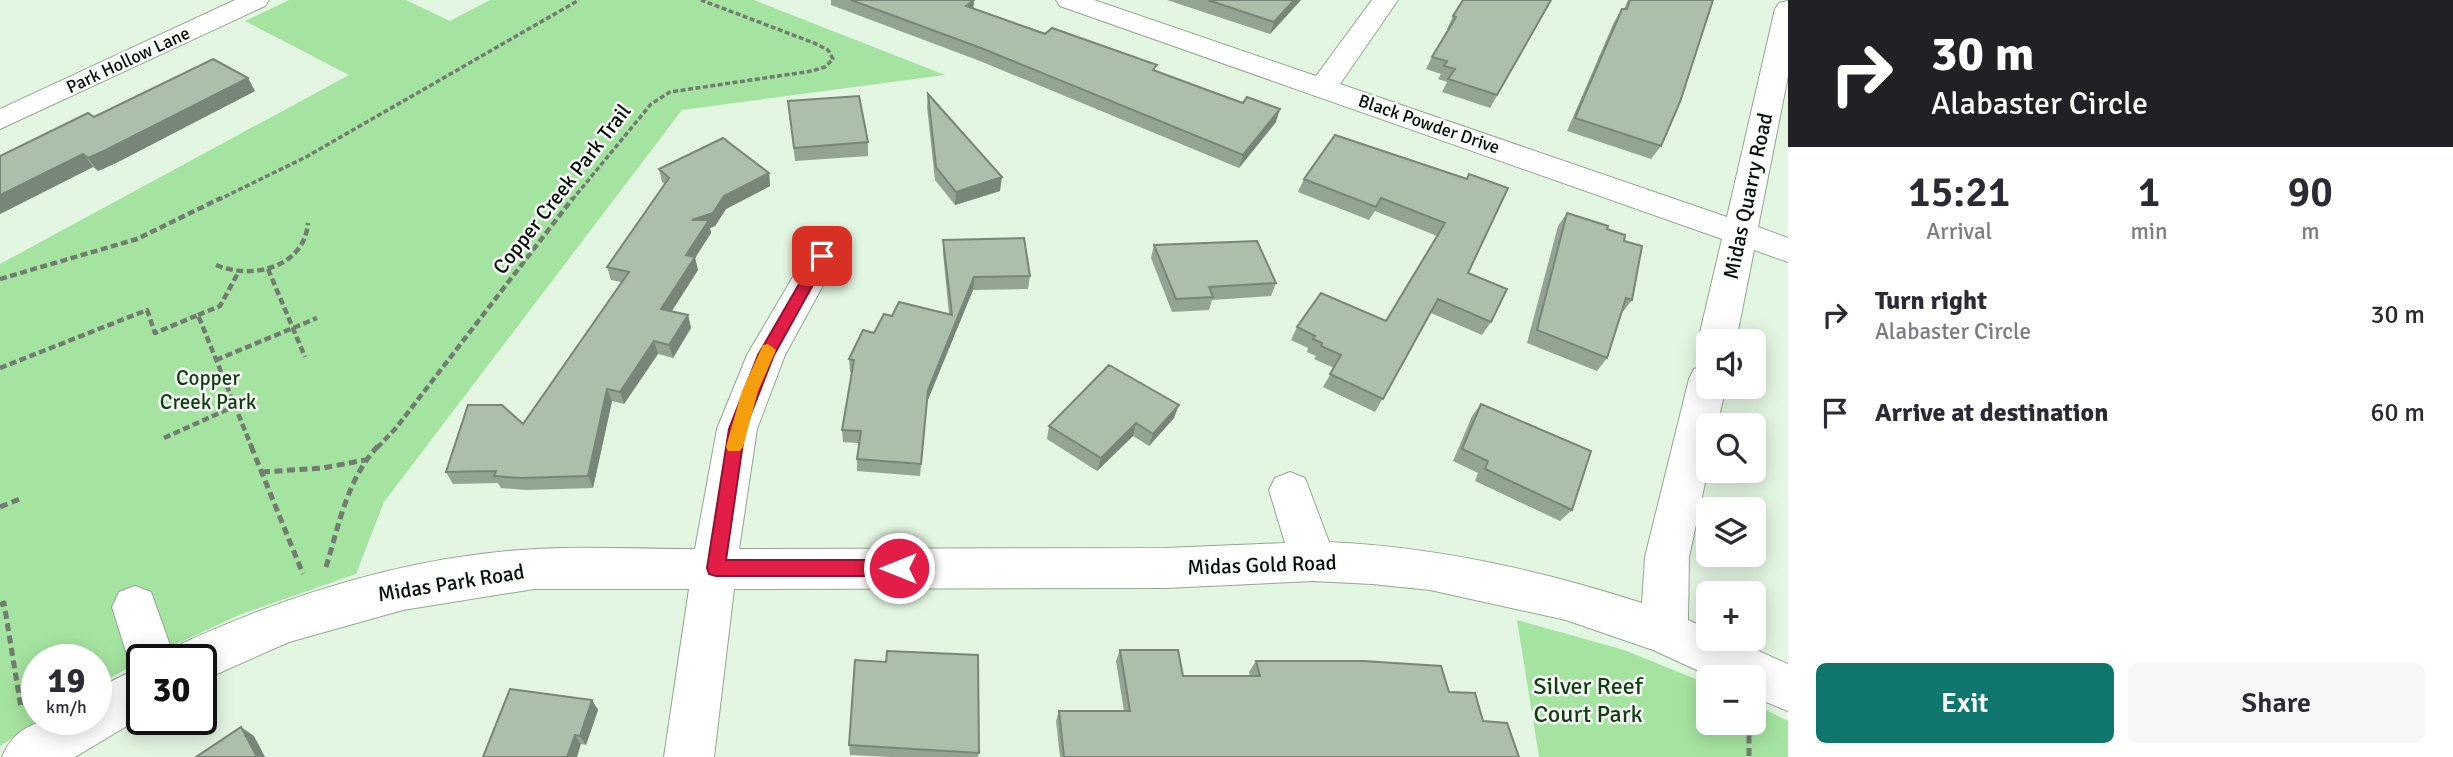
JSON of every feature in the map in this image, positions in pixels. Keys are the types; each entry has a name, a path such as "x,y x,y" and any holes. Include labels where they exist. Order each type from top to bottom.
{"street":[{"name":"Park Hollow Lane","path":"0,120 256,0"},
{"name":"Black Powder Drive","path":"1069,0 1788,250"},
{"path":"1323,87 1385,0"},
{"name":"Midas Quarry Road","path":"1720,329 1784,42 1788,9"},
{"path":"690,757 737,429 766,355 822,256"},
{"path":"1664,632 1667,557 1703,399"},
{"path":"1290,490 1313,561"},
{"name":"Midas Gold Road","path":"716,568 1166,568 1313,561 1430,570 1566,599 1664,632 1788,688"},
{"name":"Midas Park Road","path":"217,650 240,638 317,608 447,580 534,569 716,568"},
{"path":"135,607 146,644"}],"path":[{"path":"0,279 137,239 306,157 579,0"},
{"name":"Copper Creek Park Trail","path":"325,571 350,489 366,459 396,428 599,164 651,103 670,92 812,71 825,67 833,59 828,50 814,43 701,0"},
{"path":"216,265 238,272 268,269 296,254 309,233 308,223"},
{"path":"268,269 305,357"},
{"path":"0,368 147,310 155,332 198,315 220,306 238,272"},
{"path":"198,315 305,578"},
{"path":"216,360 317,318"},
{"path":"164,438 235,406"},
{"path":"262,472 323,468 366,459"},
{"path":"0,507 22,498"},
{"path":"0,605 4,603 25,737"},
{"path":"1749,735 1749,757"}],"green space":[{"name":"Copper Creek Park","path":"289,0 406,0 450,21 490,0 754,0 945,75 682,110 384,502 356,574 239,615 176,644 126,644 126,669 112,677 112,644 21,644 21,732 0,746 0,264 349,75 245,21"},
{"name":"Silver Reef Court Park","path":"1517,620 1624,650 1696,679 1696,735 1766,735 1766,710 1788,721 1788,757 1539,757"}],"building":[{"path":"851,0 974,0 966,6 1045,34 1052,28 1157,65 1153,70 1243,103 1247,97 1280,109 1243,155 981,48"},
{"path":"1208,0 1294,0 1274,22"},
{"path":"1463,0 1551,0 1497,95 1448,79 1455,69 1444,66 1447,61 1432,57"},
{"path":"1630,0 1713,0 1680,102 1661,146 1575,118 1622,9 1627,9"},
{"path":"213,59 248,78 106,150 88,158 83,154 0,195 0,156 88,113 94,117"},
{"path":"928,94 1002,177 956,192 936,167"},
{"path":"859,96 868,142 794,148 788,101"},
{"path":"1335,135 1467,179 1469,174 1508,188 1468,273 1507,289 1491,322 1438,299 1383,399 1330,374 1341,355 1321,346 1322,343 1313,339 1315,336 1297,327 1321,293 1386,321 1445,223 1381,198 1376,207 1304,179"},
{"path":"723,138 769,173 724,196 713,213 692,220 709,220 686,255 695,257 661,309 688,315 669,345 654,341 620,392 607,389 588,476 521,478 494,476 496,471 446,472 468,405 502,405 523,424 629,272 607,267 669,178 659,169"},
{"path":"1567,213 1608,226 1607,229 1625,235 1624,241 1642,246 1632,300 1626,298 1607,358 1537,330"},
{"path":"1024,238 1030,276 974,277 928,390 921,464 857,459 861,431 842,430 854,360 849,359 863,330 874,333 884,314 892,316 899,302 952,315 943,240"},
{"path":"1257,241 1276,283 1209,287 1213,297 1176,299 1154,245"},
{"path":"1109,365 1179,405 1153,434 1136,423 1101,458 1049,426"},
{"path":"1481,404 1591,451 1572,510 1485,469 1488,461 1462,449"},
{"path":"1120,650 1178,650 1183,676 1260,676 1256,661 1363,661 1441,666 1449,692 1475,693 1483,721 1507,723 1519,757 1064,757 1059,711 1130,711"},
{"path":"887,651 978,655 979,753 849,745 855,660 886,662"},
{"path":"510,689 592,700 580,736 575,735 567,757 483,757"},
{"path":"241,727 257,757 196,757"}],"slow traffic":[{"path":"734,447 750,391 768,350"}],"route":[{"path":"822,256 766,355 737,429 720,526 716,568 899,568"}]}
